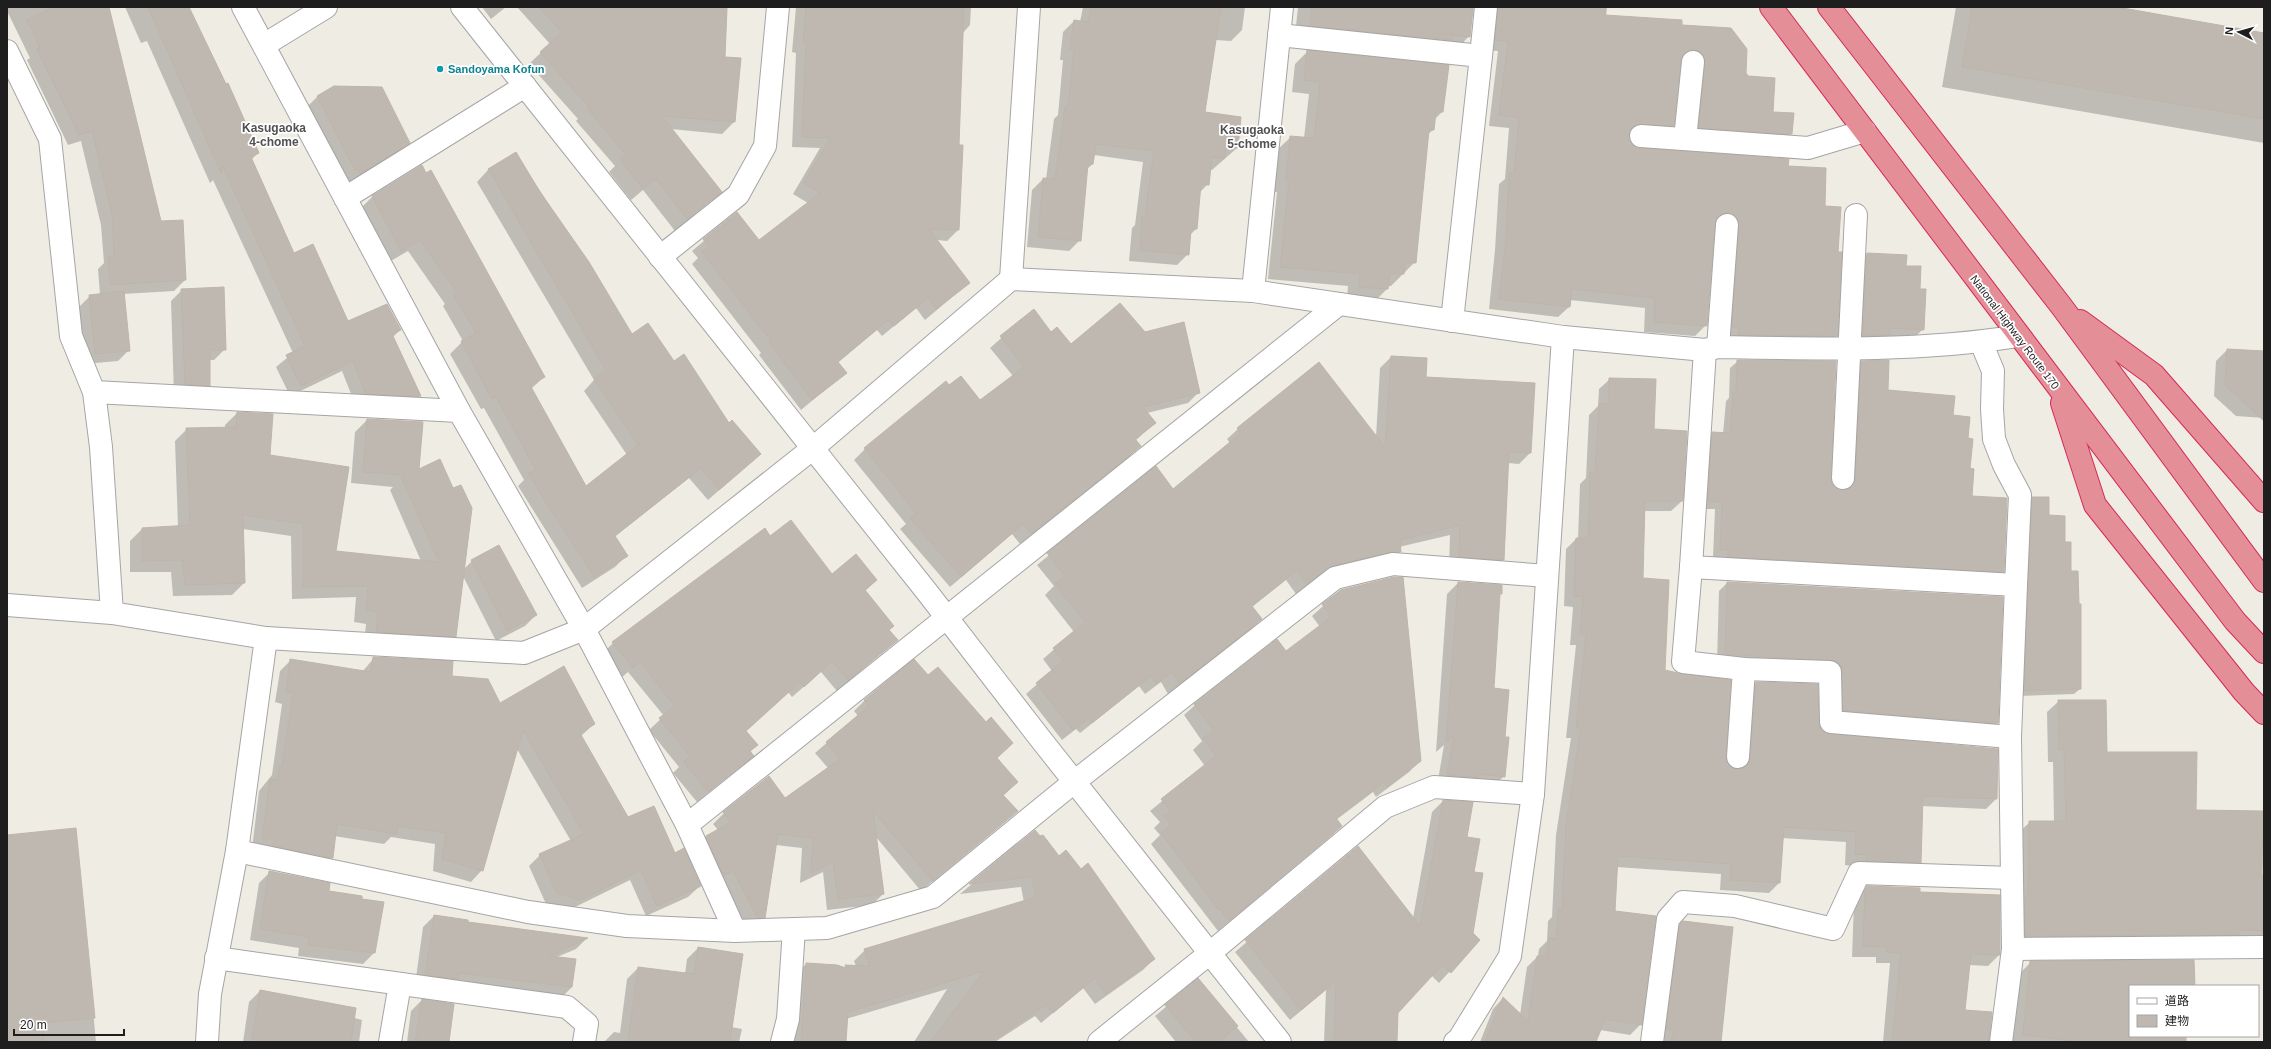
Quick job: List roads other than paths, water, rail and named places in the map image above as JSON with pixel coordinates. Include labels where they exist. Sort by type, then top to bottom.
[{"type":"highway","name":"National Highway Route 170","points":[[1771,7],[2057,388],[2235,621],[2264,652]]},
{"type":"highway","points":[[1829,7],[2062,307],[2264,581]]},
{"type":"highway","points":[[2062,307],[2154,375],[2264,501]]},
{"type":"highway","points":[[2057,388],[2095,504],[2244,692],[2264,713]]},
{"type":"street","points":[[243,7],[459,411],[584,629],[687,825],[735,931]]},
{"type":"street","points":[[264,45],[326,7]]},
{"type":"street","points":[[462,7],[946,617],[1074,782],[1280,1042]]},
{"type":"street","points":[[660,257],[738,195],[765,146],[778,7]]},
{"type":"street","points":[[1011,279],[1029,7]]},
{"type":"street","points":[[1252,291],[1282,7]]},
{"type":"street","points":[[1452,321],[1486,7]]},
{"type":"street","points":[[1279,35],[1481,56]]},
{"type":"street","points":[[7,51],[50,139],[71,336],[94,392],[101,447],[112,613]]},
{"type":"street","points":[[1685,139],[1693,62]]},
{"type":"street","points":[[345,198],[525,86]]},
{"type":"street","points":[[1641,136],[1808,148],[1864,132]]},
{"type":"street","points":[[1843,478],[1856,215]]},
{"type":"street","points":[[1727,225],[1711,348],[1683,662],[1744,669],[1830,672],[1831,722],[2010,737]]},
{"type":"street","points":[[7,606],[112,613],[266,638],[524,653],[584,629],[812,448],[1011,279],[1252,291],[1563,337],[1711,348],[1850,350],[1981,342],[2018,336]]},
{"type":"street","points":[[687,825],[1339,304]]},
{"type":"street","points":[[1455,1042],[1459,1039],[1510,956],[1533,794],[1563,337]]},
{"type":"street","points":[[1981,342],[1993,372],[1992,409],[1994,439],[2004,465],[2020,495],[2010,737],[2013,949],[2001,1042]]},
{"type":"street","points":[[94,392],[459,411]]},
{"type":"street","points":[[236,851],[528,912],[627,926],[735,931],[827,928],[933,897],[1074,782],[1335,578],[1393,564],[1547,576]]},
{"type":"street","points":[[1691,567],[2016,585]]},
{"type":"street","points":[[207,1042],[210,994],[236,851],[266,638]]},
{"type":"street","points":[[1738,757],[1744,669]]},
{"type":"street","points":[[1099,1042],[1210,954],[1385,807],[1434,788],[1533,794]]},
{"type":"street","points":[[1652,1042],[1668,919],[1683,902],[1736,906],[1833,928],[1859,872],[2012,878]]},
{"type":"street","points":[[782,1042],[788,1019],[794,929]]},
{"type":"street","points":[[2013,949],[2264,947]]},
{"type":"street","points":[[216,958],[567,1007],[587,1024],[584,1042]]},
{"type":"street","points":[[390,1042],[400,984]]},
{"type":"place","name":"Sandoyama Kofun","points":[[440,69]]},
{"type":"district","name":"Kasugaoka 4-chome","points":[[274,135]]},
{"type":"district","name":"Kasugaoka 5-chome","points":[[1252,137]]}]
